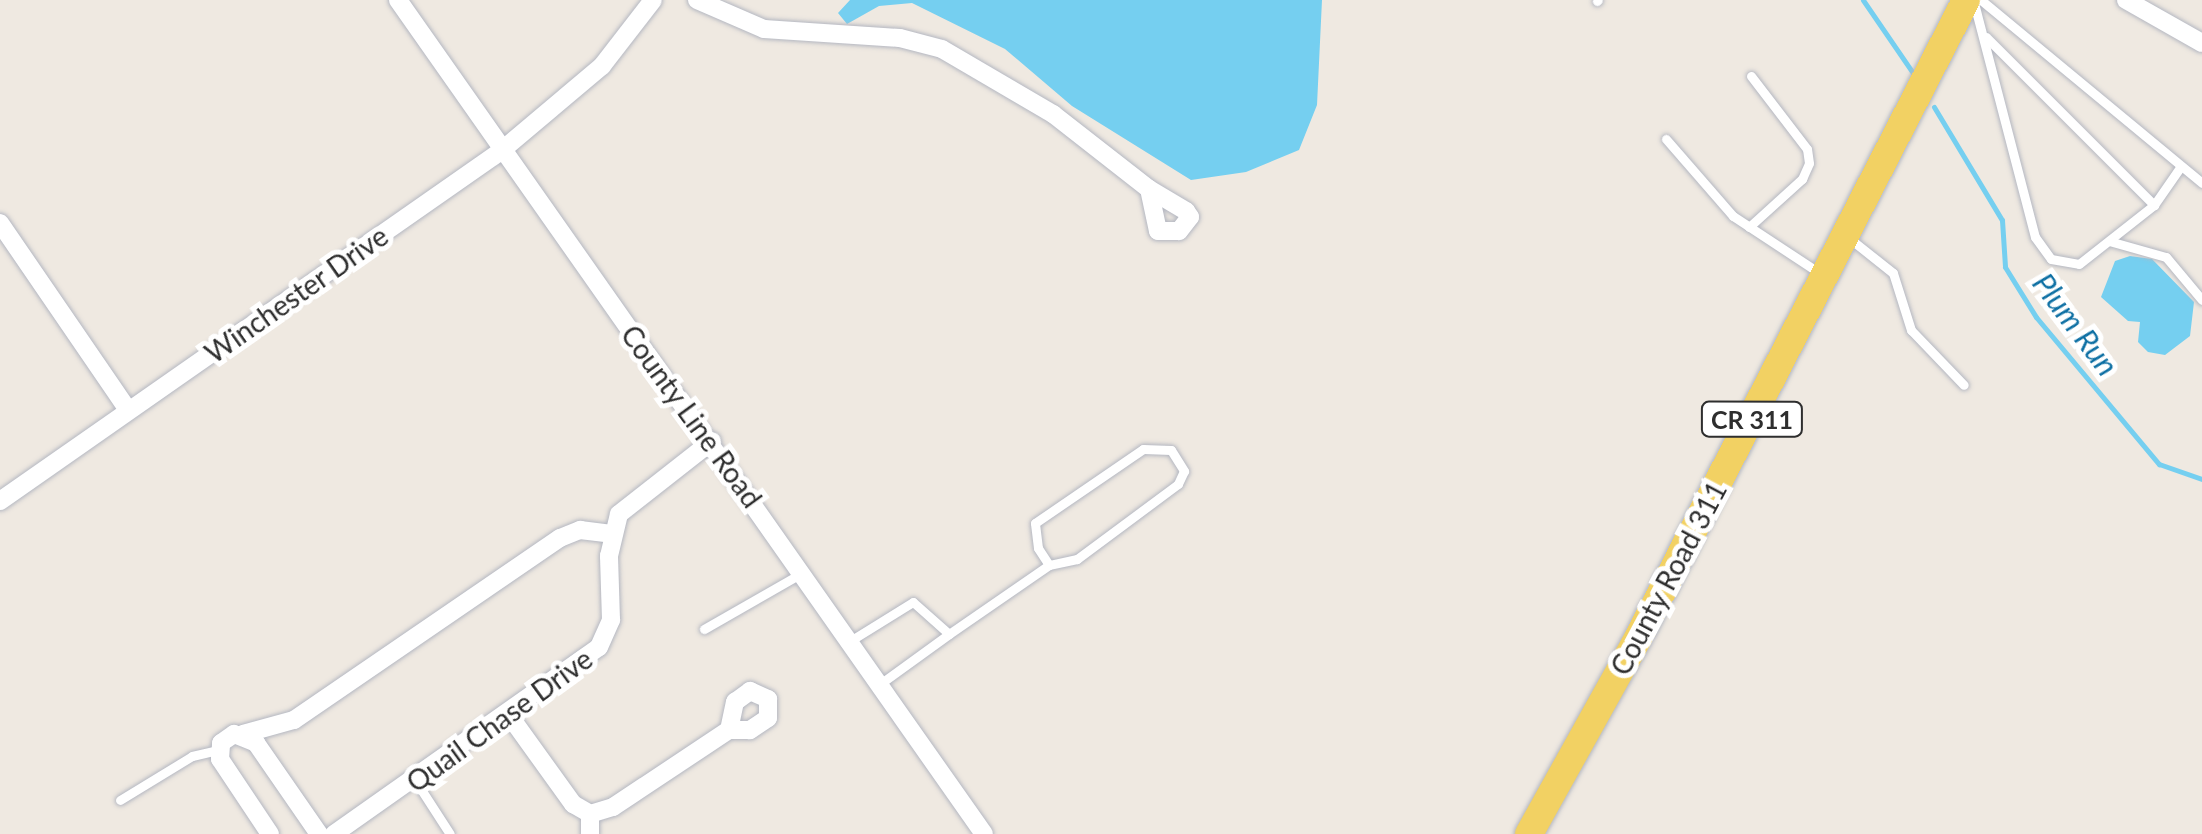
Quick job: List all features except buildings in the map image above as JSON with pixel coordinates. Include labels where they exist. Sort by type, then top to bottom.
[{"type":"main road","name":"County Road 311","points":[[1529,834],[1970,0]]},
{"type":"street","name":"County Line Road","points":[[398,0],[501,151],[712,441],[984,834]]},
{"type":"street","name":"Winchester Drive","points":[[0,500],[501,151],[586,81],[654,0]]},
{"type":"street","points":[[697,0],[764,29],[900,38],[942,49],[1053,114],[1149,190]]},
{"type":"street","points":[[2126,0],[2202,42]]},
{"type":"street","points":[[0,223],[128,410]]},
{"type":"street","points":[[270,834],[219,750],[227,737],[294,720],[560,538],[580,530],[612,534],[626,503],[712,441]]},
{"type":"street","name":"Quail Chase Drive","points":[[334,834],[599,648],[611,620],[612,534]]},
{"type":"street","points":[[509,714],[573,804],[590,814],[613,808],[729,730]]},
{"type":"street","points":[[242,734],[256,742],[319,834]]},
{"type":"street","points":[[590,814],[590,834]]},
{"type":"lane","points":[[1970,0],[1984,34],[1999,115],[2035,237],[2051,259],[2079,264],[2154,205],[2181,166]]},
{"type":"lane","points":[[1982,0],[2202,183]]},
{"type":"lane","points":[[1984,34],[2154,205]]},
{"type":"lane","points":[[1749,227],[1802,179],[1809,163],[1807,150],[1750,76]]},
{"type":"lane","points":[[1666,138],[1749,227],[1826,277]]},
{"type":"lane","points":[[1847,237],[1893,273],[1910,330],[1964,386]]},
{"type":"lane","points":[[2109,242],[2166,257],[2202,300]]},
{"type":"lane","points":[[880,684],[1049,565],[1078,558],[1178,484],[1184,471],[1171,450],[1143,449],[1035,522],[1038,548],[1049,565]]},
{"type":"lane","points":[[704,629],[803,573]]},
{"type":"lane","points":[[850,641],[913,602],[949,634]]},
{"type":"lane","points":[[120,800],[192,756],[219,750]]},
{"type":"lane","points":[[416,780],[450,834]]},
{"type":"water","points":[[850,0],[1322,0],[1317,105],[1299,150],[1246,172],[1191,180],[1072,106],[1005,49],[912,3],[879,6],[847,24],[838,13]]},
{"type":"water","points":[[2130,256],[2152,259],[2194,302],[2190,336],[2165,355],[2148,352],[2138,342],[2140,322],[2128,321],[2101,297],[2115,261]]},
{"type":"waterway","name":"Plum Run","points":[[1863,0],[1913,73]]},
{"type":"waterway","name":"Plum Run","points":[[1934,107],[2002,220],[2005,267],[2036,317],[2159,464],[2202,479]]}]
